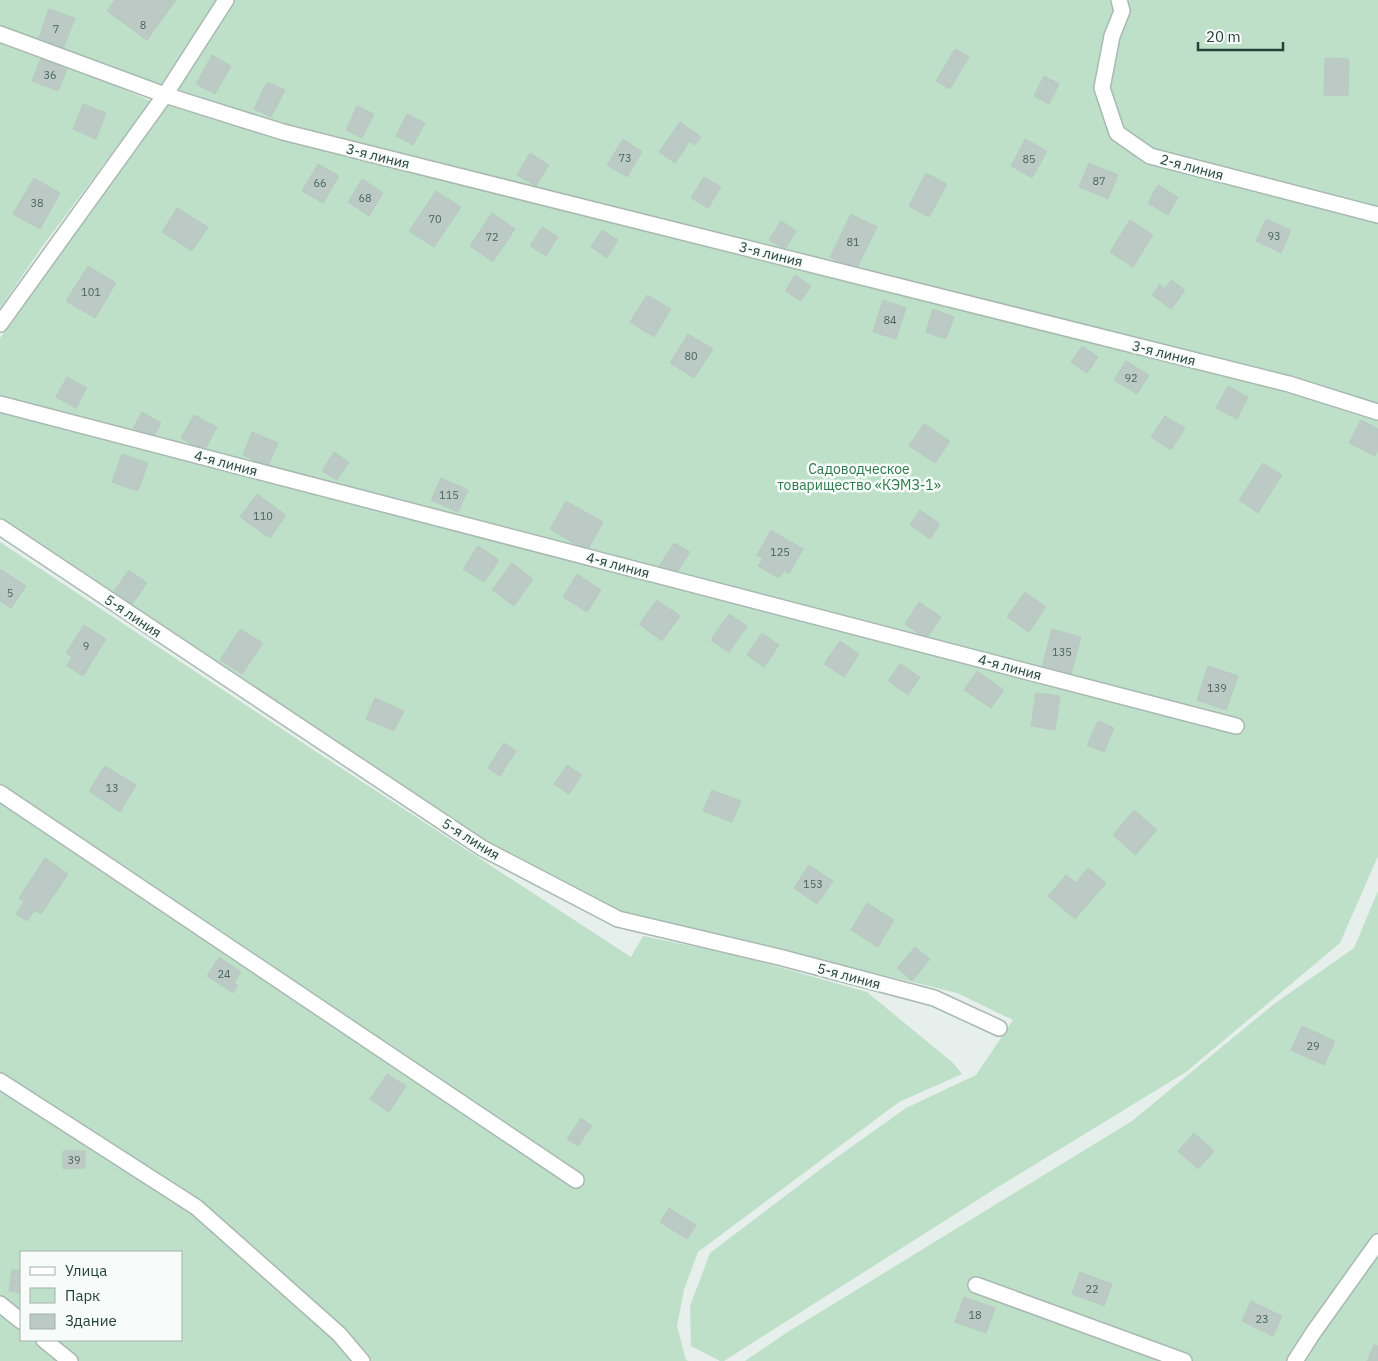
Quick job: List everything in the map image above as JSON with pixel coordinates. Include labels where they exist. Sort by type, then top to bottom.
[{"type":"street","points":[[0,324],[165,95],[226,0]]},
{"type":"street","name":"2-я линия","points":[[1119,0],[1122,11],[1112,36],[1102,88],[1117,133],[1150,156],[1378,215]]},
{"type":"street","name":"3-я линия","points":[[0,34],[165,95],[283,132],[1279,381],[1378,412]]},
{"type":"street","name":"4-я линия","points":[[0,404],[1236,726]]},
{"type":"street","name":"5-я линия","points":[[0,527],[482,848],[618,919],[779,957],[934,998],[999,1028]]},
{"type":"street","points":[[0,793],[576,1180]]},
{"type":"street","points":[[0,1081],[196,1206],[339,1334],[362,1361]]},
{"type":"street","points":[[1295,1361],[1378,1242]]},
{"type":"street","points":[[976,1285],[1184,1361]]},
{"type":"street","points":[[0,1304],[20,1320]]},
{"type":"street","points":[[45,1341],[70,1361]]},
{"type":"green space","points":[[0,0],[217,0],[160,86],[0,29]]},
{"type":"green space","name":"Садоводческое товарищество «КЭМЗ-1»","points":[[232,0],[1378,0],[1378,856],[1340,943],[1186,1072],[990,1192],[724,1361],[720,1361],[691,1346],[690,1306],[710,1253],[826,1165],[906,1108],[976,1075],[1013,1020],[957,993],[617,910],[499,851],[0,518],[0,338]]},
{"type":"green space","points":[[0,39],[24,47],[151,101],[42,247],[0,308]]},
{"type":"green space","points":[[0,542],[318,753],[631,957],[643,936],[736,955],[867,992],[953,1063],[962,1074],[899,1102],[698,1252],[684,1290],[677,1326],[686,1360],[689,1361],[0,1361]]},
{"type":"green space","points":[[1378,891],[1378,1361],[745,1361],[786,1333],[1132,1121],[1274,1004],[1354,948]]},
{"type":"building","points":[[115,0],[176,0],[147,40],[107,11]]},
{"type":"building","points":[[49,9],[75,18],[63,49],[38,40]]},
{"type":"building","points":[[955,49],[969,57],[950,89],[936,81]]},
{"type":"building","points":[[212,55],[231,66],[215,94],[196,84]]},
{"type":"building","points":[[41,58],[67,69],[58,91],[32,81]]},
{"type":"building","points":[[1325,58],[1349,59],[1348,96],[1324,95]]},
{"type":"building","points":[[1044,76],[1059,84],[1049,104],[1034,96]]},
{"type":"building","points":[[267,82],[285,90],[271,117],[254,109]]},
{"type":"building","points":[[83,104],[106,113],[96,139],[73,129]]},
{"type":"building","points":[[357,106],[374,114],[362,138],[346,130]]},
{"type":"building","points":[[407,114],[425,123],[413,145],[396,136]]},
{"type":"building","points":[[680,122],[701,137],[695,145],[690,141],[675,163],[659,152]]},
{"type":"building","points":[[623,139],[642,152],[627,177],[607,165]]},
{"type":"building","points":[[1025,139],[1047,151],[1032,178],[1011,166]]},
{"type":"building","points":[[530,153],[549,165],[536,186],[517,175]]},
{"type":"building","points":[[1089,163],[1118,175],[1108,199],[1079,187]]},
{"type":"building","points":[[318,164],[339,176],[323,203],[302,191]]},
{"type":"building","points":[[926,173],[947,184],[929,217],[909,206]]},
{"type":"building","points":[[704,177],[721,187],[708,208],[691,198]]},
{"type":"building","points":[[34,178],[60,193],[40,229],[13,214]]},
{"type":"building","points":[[362,179],[383,193],[369,216],[348,202]]},
{"type":"building","points":[[1158,185],[1178,197],[1168,215],[1148,203]]},
{"type":"building","points":[[436,191],[461,207],[434,247],[409,231]]},
{"type":"building","points":[[177,208],[208,227],[192,251],[162,232]]},
{"type":"building","points":[[492,213],[515,229],[493,262],[470,246]]},
{"type":"building","points":[[851,214],[877,227],[856,270],[830,257]]},
{"type":"building","points":[[1266,219],[1291,230],[1281,253],[1256,241]]},
{"type":"building","points":[[1130,220],[1153,235],[1133,267],[1110,252]]},
{"type":"building","points":[[781,221],[796,231],[785,249],[769,240]]},
{"type":"building","points":[[542,227],[558,237],[546,256],[530,246]]},
{"type":"building","points":[[602,230],[618,240],[607,258],[591,247]]},
{"type":"building","points":[[88,266],[116,283],[95,318],[66,301]]},
{"type":"building","points":[[795,275],[811,286],[801,301],[785,291]]},
{"type":"building","points":[[1171,280],[1185,290],[1171,309],[1152,295],[1160,284],[1165,289]]},
{"type":"building","points":[[647,295],[671,309],[654,337],[630,322]]},
{"type":"building","points":[[883,300],[906,308],[896,339],[873,332]]},
{"type":"building","points":[[933,309],[954,317],[946,339],[926,332]]},
{"type":"building","points":[[688,334],[713,349],[694,378],[670,363]]},
{"type":"building","points":[[1082,346],[1098,357],[1087,373],[1071,362]]},
{"type":"building","points":[[1126,361],[1149,375],[1137,394],[1114,380]]},
{"type":"building","points":[[67,377],[87,388],[76,408],[56,397]]},
{"type":"building","points":[[1228,386],[1248,397],[1237,419],[1216,408]]},
{"type":"building","points":[[142,412],[161,423],[152,439],[133,428]]},
{"type":"building","points":[[194,415],[217,427],[204,451],[181,438]]},
{"type":"building","points":[[1165,416],[1185,428],[1171,450],[1151,437]]},
{"type":"building","points":[[1361,420],[1378,429],[1378,450],[1375,456],[1349,443]]},
{"type":"building","points":[[924,424],[950,441],[935,463],[909,446]]},
{"type":"building","points":[[252,432],[278,443],[268,466],[243,455]]},
{"type":"building","points":[[334,452],[349,462],[337,480],[322,471]]},
{"type":"building","points":[[122,454],[148,463],[138,491],[112,482]]},
{"type":"building","points":[[1263,463],[1282,475],[1258,513],[1239,500]]},
{"type":"building","points":[[441,478],[468,490],[458,512],[431,500]]},
{"type":"building","points":[[257,494],[286,515],[270,538],[240,517]]},
{"type":"building","points":[[566,501],[603,522],[587,551],[550,529]]},
{"type":"building","points":[[920,510],[940,524],[930,539],[910,525]]},
{"type":"building","points":[[771,530],[803,549],[789,574],[784,571],[779,578],[758,566],[763,559],[757,555]]},
{"type":"building","points":[[674,543],[690,552],[675,576],[659,566]]},
{"type":"building","points":[[478,546],[499,560],[484,582],[463,569]]},
{"type":"building","points":[[512,563],[533,579],[514,606],[492,590]]},
{"type":"building","points":[[0,569],[26,586],[11,608],[0,601]]},
{"type":"building","points":[[129,570],[147,583],[132,604],[114,591]]},
{"type":"building","points":[[577,574],[601,590],[587,612],[563,597]]},
{"type":"building","points":[[1025,592],[1046,607],[1029,632],[1007,617]]},
{"type":"building","points":[[657,600],[680,616],[662,641],[639,624]]},
{"type":"building","points":[[919,602],[941,617],[926,639],[905,624]]},
{"type":"building","points":[[729,614],[747,626],[729,652],[711,640]]},
{"type":"building","points":[[84,625],[106,639],[83,676],[67,666],[72,657],[66,653]]},
{"type":"building","points":[[240,629],[263,643],[242,674],[220,660]]},
{"type":"building","points":[[1052,629],[1081,637],[1071,674],[1042,667]]},
{"type":"building","points":[[762,633],[779,645],[764,667],[747,655]]},
{"type":"building","points":[[840,641],[859,654],[844,677],[824,664]]},
{"type":"building","points":[[900,664],[920,677],[908,695],[888,681]]},
{"type":"building","points":[[1208,666],[1238,676],[1226,710],[1197,700]]},
{"type":"building","points":[[977,671],[1004,690],[991,708],[964,690]]},
{"type":"building","points":[[1036,693],[1060,696],[1055,730],[1031,726]]},
{"type":"building","points":[[375,698],[404,711],[394,731],[366,719]]},
{"type":"building","points":[[1098,721],[1114,728],[1104,752],[1087,745]]},
{"type":"building","points":[[504,743],[516,751],[500,776],[488,768]]},
{"type":"building","points":[[567,765],[582,775],[569,794],[554,784]]},
{"type":"building","points":[[105,766],[136,785],[120,812],[89,791]]},
{"type":"building","points":[[712,790],[741,801],[732,822],[703,811]]},
{"type":"building","points":[[1134,810],[1157,830],[1135,855],[1113,835]]},
{"type":"building","points":[[45,858],[68,874],[41,914],[35,910],[27,921],[16,914],[24,902],[19,898]]},
{"type":"building","points":[[809,865],[833,881],[817,904],[794,888]]},
{"type":"building","points":[[1088,868],[1106,883],[1075,919],[1048,896],[1066,875],[1076,883]]},
{"type":"building","points":[[867,903],[894,920],[878,947],[851,930]]},
{"type":"building","points":[[915,947],[930,959],[912,981],[897,968]]},
{"type":"building","points":[[219,957],[241,972],[234,983],[238,985],[233,993],[207,976]]},
{"type":"building","points":[[1302,1026],[1335,1041],[1324,1065],[1291,1050]]},
{"type":"building","points":[[387,1074],[406,1086],[389,1112],[370,1099]]},
{"type":"building","points":[[581,1118],[592,1126],[578,1146],[567,1139]]},
{"type":"building","points":[[1194,1133],[1214,1151],[1198,1169],[1178,1151]]},
{"type":"building","points":[[63,1151],[85,1151],[85,1168],[63,1169]]},
{"type":"building","points":[[669,1208],[696,1225],[687,1239],[660,1222]]},
{"type":"building","points":[[12,1270],[20,1271],[20,1293],[9,1291]]},
{"type":"building","points":[[1080,1272],[1112,1284],[1104,1306],[1072,1294]]},
{"type":"building","points":[[964,1297],[995,1308],[986,1333],[955,1322]]},
{"type":"building","points":[[1251,1301],[1282,1316],[1273,1336],[1242,1321]]},
{"type":"building","points":[[1374,1345],[1378,1346],[1378,1361],[1367,1361]]}]
